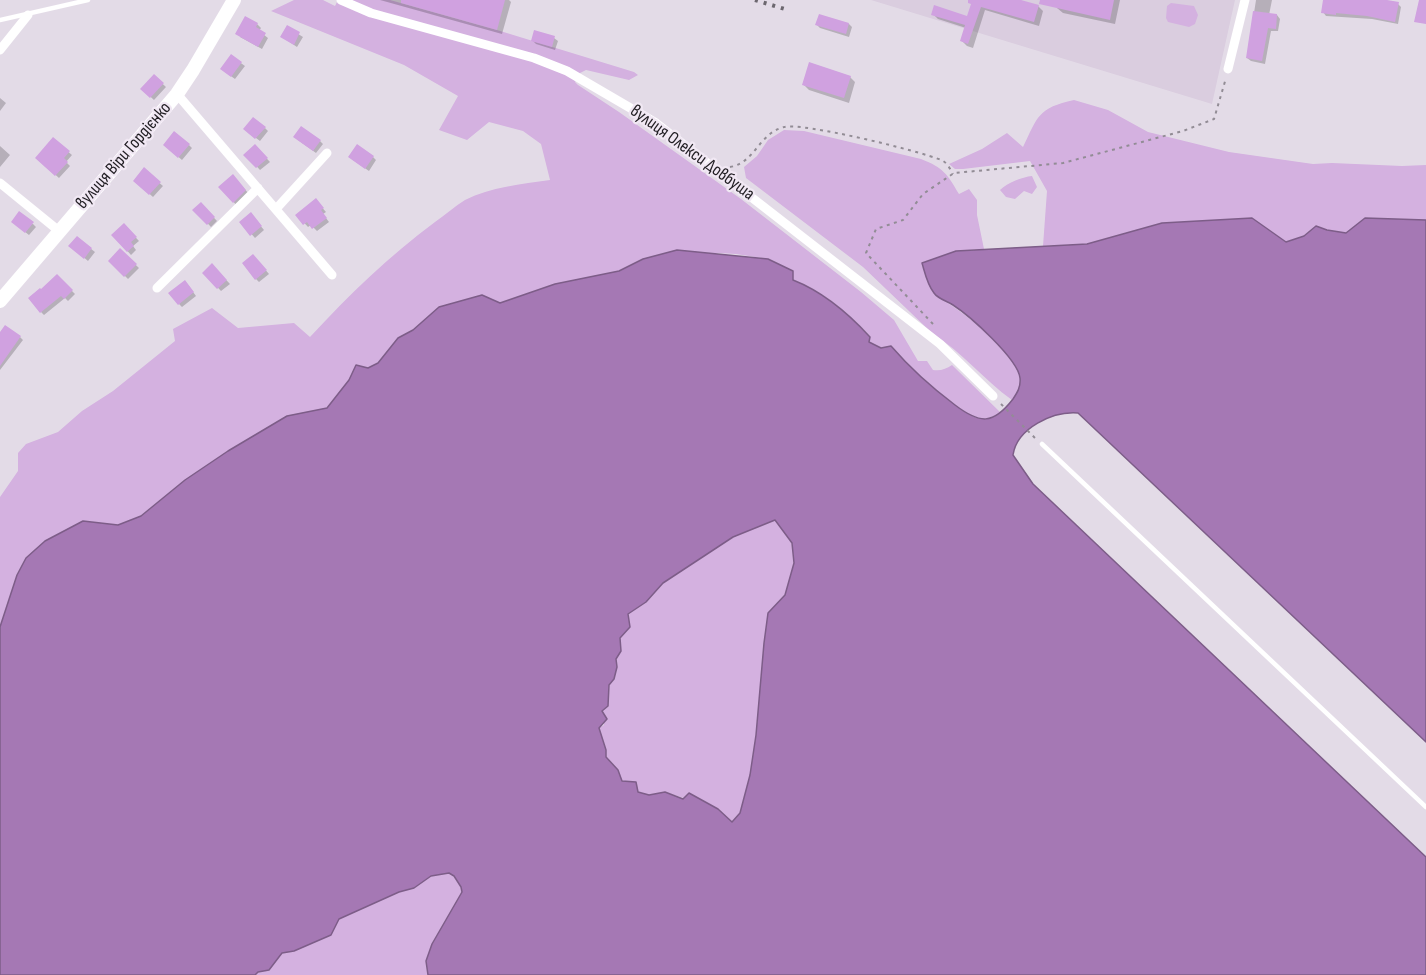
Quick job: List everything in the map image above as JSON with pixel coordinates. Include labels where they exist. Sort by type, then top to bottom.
[{"type":"street","name":"вулиця Віри Гордієнко","points":[[0,301],[177,94],[234,0]]},
{"type":"street","name":"вулиця Олекси Довбуша","points":[[340,0],[371,14],[534,58],[567,71],[656,123],[940,344],[993,396]]},
{"type":"street","points":[[1228,69],[1245,0]]},
{"type":"street","points":[[0,50],[28,15]]},
{"type":"street","points":[[177,94],[332,275]]},
{"type":"street","points":[[276,209],[327,153]]},
{"type":"street","points":[[0,183],[59,231]]},
{"type":"street","points":[[156,288],[258,188]]},
{"type":"lane","points":[[0,20],[88,0]]},
{"type":"lane","points":[[1042,444],[1426,807]]},
{"type":"path","points":[[940,344],[938,329],[866,253],[876,230],[903,220],[922,194],[953,174],[1063,163],[1183,131],[1214,119],[1228,69]]},
{"type":"path","points":[[715,168],[741,165],[748,160],[766,137],[786,126],[884,143],[942,160],[953,174]]},
{"type":"path","points":[[993,396],[1042,444]]},
{"type":"shaded area","points":[[294,0],[323,0],[335,6],[338,0],[390,0],[634,72],[638,75],[629,80],[586,70],[580,73],[575,82],[741,199],[861,292],[894,320],[918,361],[927,361],[933,370],[952,365],[1002,414],[988,419],[977,418],[965,412],[936,391],[891,346],[881,348],[869,342],[870,336],[844,311],[824,296],[793,280],[793,271],[768,259],[718,253],[643,259],[619,271],[555,284],[500,303],[439,307],[413,330],[398,338],[378,363],[368,368],[356,365],[349,380],[327,408],[287,417],[228,451],[185,480],[141,516],[118,525],[83,521],[26,558],[17,574],[0,627],[0,497],[18,471],[18,453],[26,444],[58,432],[82,411],[113,391],[175,341],[173,329],[212,308],[238,328],[294,323],[310,337],[386,262],[461,202],[496,189],[550,180],[541,144],[523,131],[489,122],[467,140],[439,130],[458,96],[404,65],[271,11]]},
{"type":"shaded area","points":[[871,0],[1235,0],[1212,104]]},
{"type":"shaded area","points":[[1171,3],[1194,6],[1198,15],[1195,24],[1189,27],[1168,22],[1167,6]]},
{"type":"shaded area","points":[[1074,100],[1108,110],[1148,132],[1229,152],[1313,164],[1426,165],[1426,220],[1365,218],[1346,233],[1316,226],[1304,236],[1286,242],[1252,218],[1162,223],[1087,244],[1043,246],[1047,191],[1030,161],[963,169],[955,169],[949,164],[982,149],[1007,133],[1023,147],[1036,121],[1046,110]]},
{"type":"shaded area","points":[[784,130],[804,131],[921,159],[944,172],[959,194],[969,189],[977,200],[977,215],[984,249],[956,251],[935,295],[971,320],[1009,357],[1017,368],[1020,379],[1018,391],[1012,400],[954,349],[933,334],[863,267],[746,178],[744,167],[757,156],[768,140]]},
{"type":"shaded area","points":[[1032,176],[1037,187],[1032,194],[1024,191],[1015,199],[1006,197],[1000,190],[1015,181]]},
{"type":"shaded area","points":[[1252,218],[1286,242],[1304,236],[1316,226],[1346,233],[1365,218],[1426,220],[1426,742],[1078,413],[1058,415],[1038,423],[1021,437],[1013,455],[1033,484],[1426,857],[1426,975],[428,975],[426,961],[432,944],[462,892],[454,876],[449,873],[431,876],[414,888],[399,892],[339,919],[331,935],[294,951],[282,953],[269,970],[258,972],[255,975],[0,975],[0,627],[17,575],[26,558],[45,541],[83,521],[118,525],[141,516],[185,480],[287,416],[327,408],[349,380],[356,365],[368,368],[378,363],[398,338],[413,330],[439,307],[482,295],[500,303],[555,284],[619,271],[643,259],[677,250],[768,259],[793,271],[793,280],[814,290],[844,312],[870,337],[869,342],[881,348],[891,346],[921,377],[946,398],[972,416],[986,419],[999,414],[1013,399],[1020,381],[1017,370],[1002,349],[981,328],[953,305],[936,295],[928,282],[922,263],[956,251],[1087,244],[1162,223]],"holes":[[[775,520],[792,543],[794,563],[785,595],[768,613],[756,735],[750,775],[740,813],[732,822],[718,809],[689,793],[683,799],[665,792],[649,795],[638,792],[636,782],[622,781],[618,770],[606,757],[599,728],[607,719],[602,711],[608,706],[609,685],[614,679],[616,659],[621,651],[620,638],[630,627],[628,614],[646,602],[663,583],[733,537]]]},
{"type":"shaded area","points":[[775,520],[792,543],[794,563],[785,595],[768,613],[750,775],[740,813],[732,823],[718,809],[665,792],[649,795],[638,792],[622,781],[618,770],[606,757],[599,728],[604,725],[602,711],[608,706],[609,685],[614,679],[616,659],[621,651],[620,638],[628,614],[646,602],[663,583],[733,537]]},
{"type":"shaded area","points":[[449,873],[458,881],[462,892],[432,944],[426,961],[428,975],[255,975],[258,972],[269,970],[282,953],[294,951],[331,935],[339,919],[399,892],[414,888],[431,876]]},
{"type":"building","points":[[401,0],[505,0],[497,30],[401,3]]},
{"type":"building","points":[[968,0],[1021,0],[1039,5],[1034,22],[981,7],[968,44],[960,41],[965,25],[931,15],[934,5],[967,16],[971,4]]},
{"type":"building","points":[[1040,0],[1114,0],[1110,20],[1039,4]]},
{"type":"building","points":[[1323,0],[1399,2],[1395,22],[1367,16],[1321,13]]},
{"type":"building","points":[[1419,0],[1426,0],[1426,24],[1414,22]]},
{"type":"building","points":[[1253,11],[1277,14],[1276,29],[1268,28],[1262,61],[1246,58]]},
{"type":"building","points":[[819,14],[849,23],[846,34],[815,25]]},
{"type":"building","points":[[245,16],[258,23],[256,27],[266,33],[258,47],[235,34]]},
{"type":"building","points":[[287,25],[300,32],[294,45],[280,37]]},
{"type":"building","points":[[534,30],[555,36],[552,47],[531,41]]},
{"type":"building","points":[[231,54],[242,62],[231,77],[220,69]]},
{"type":"building","points":[[809,62],[851,76],[844,98],[802,85]]},
{"type":"building","points":[[154,74],[164,83],[150,98],[140,89]]},
{"type":"building","points":[[253,117],[266,127],[255,139],[243,129]]},
{"type":"building","points":[[301,126],[321,140],[313,151],[293,137]]},
{"type":"building","points":[[174,131],[190,144],[178,158],[163,145]]},
{"type":"building","points":[[53,137],[70,151],[64,158],[68,162],[55,176],[35,158]]},
{"type":"building","points":[[255,144],[268,158],[256,168],[243,155]]},
{"type":"building","points":[[357,144],[374,156],[365,169],[348,157]]},
{"type":"building","points":[[144,167],[161,182],[149,195],[133,181]]},
{"type":"building","points":[[233,174],[246,190],[233,203],[218,187]]},
{"type":"building","points":[[316,198],[324,208],[321,210],[327,218],[312,229],[307,222],[303,225],[295,215]]},
{"type":"building","points":[[201,202],[215,217],[207,225],[192,210]]},
{"type":"building","points":[[19,211],[34,222],[25,233],[11,222]]},
{"type":"building","points":[[251,212],[262,226],[250,236],[239,222]]},
{"type":"building","points":[[124,223],[137,237],[131,242],[134,246],[127,252],[111,235]]},
{"type":"building","points":[[77,236],[92,248],[84,259],[68,246]]},
{"type":"building","points":[[120,248],[137,264],[124,277],[108,261]]},
{"type":"building","points":[[253,254],[267,270],[255,280],[242,263]]},
{"type":"building","points":[[212,263],[227,280],[217,289],[202,273]]},
{"type":"building","points":[[57,274],[73,290],[64,299],[61,296],[40,313],[28,298]]},
{"type":"building","points":[[185,280],[194,292],[178,305],[168,293]]},
{"type":"building","points":[[5,325],[21,336],[0,366],[0,332]]},
{"type":"railway","points":[[755,0],[788,10]]}]
